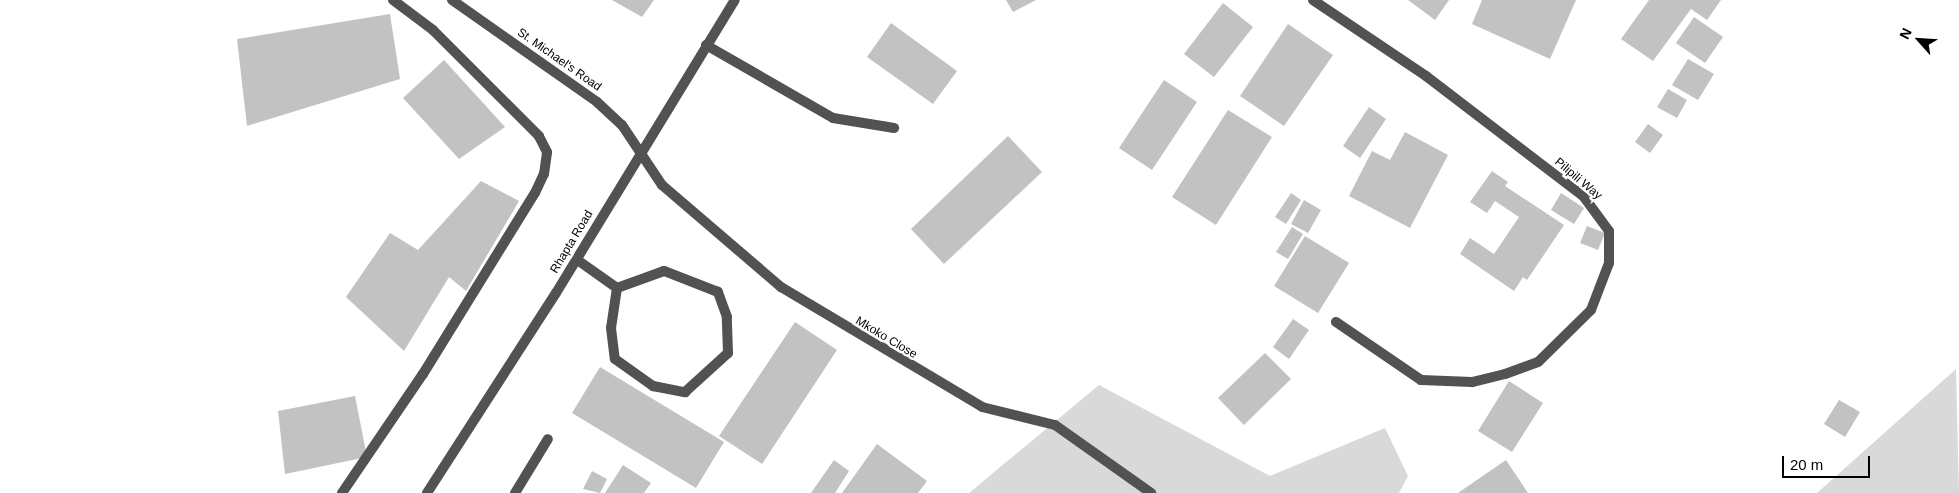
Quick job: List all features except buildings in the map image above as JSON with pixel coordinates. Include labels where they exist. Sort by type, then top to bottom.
[{"type":"street","points":[[342,493],[423,374],[535,193],[544,174],[547,152],[539,136],[433,30],[393,0]]},
{"type":"street","name":"St. Michael's Road","points":[[452,0],[597,102],[622,125],[639,154]]},
{"type":"street","name":"Rhapta Road","points":[[427,493],[576,259],[735,0]]},
{"type":"street","name":"Pilipili Way","points":[[1313,0],[1326,4],[1426,76],[1584,197],[1609,231],[1609,263],[1591,310],[1538,362],[1505,374],[1472,382],[1421,380],[1336,322]]},
{"type":"street","points":[[706,46],[833,118],[894,128]]},
{"type":"street","name":"Mkoko Close","points":[[639,154],[686,208],[781,287],[982,407],[1031,416],[1055,425],[1151,493]]},
{"type":"street","points":[[576,259],[617,288]]},
{"type":"street","points":[[664,271],[718,292],[727,317],[728,354],[685,392],[653,386],[615,358],[611,328],[617,288],[664,271]]},
{"type":"street","points":[[515,493],[548,439]]},
{"type":"shaded area","points":[[1956,369],[1959,493],[1817,493]]},
{"type":"shaded area","points":[[1099,385],[1270,476],[1385,428],[1408,476],[1399,493],[969,493]]}]
